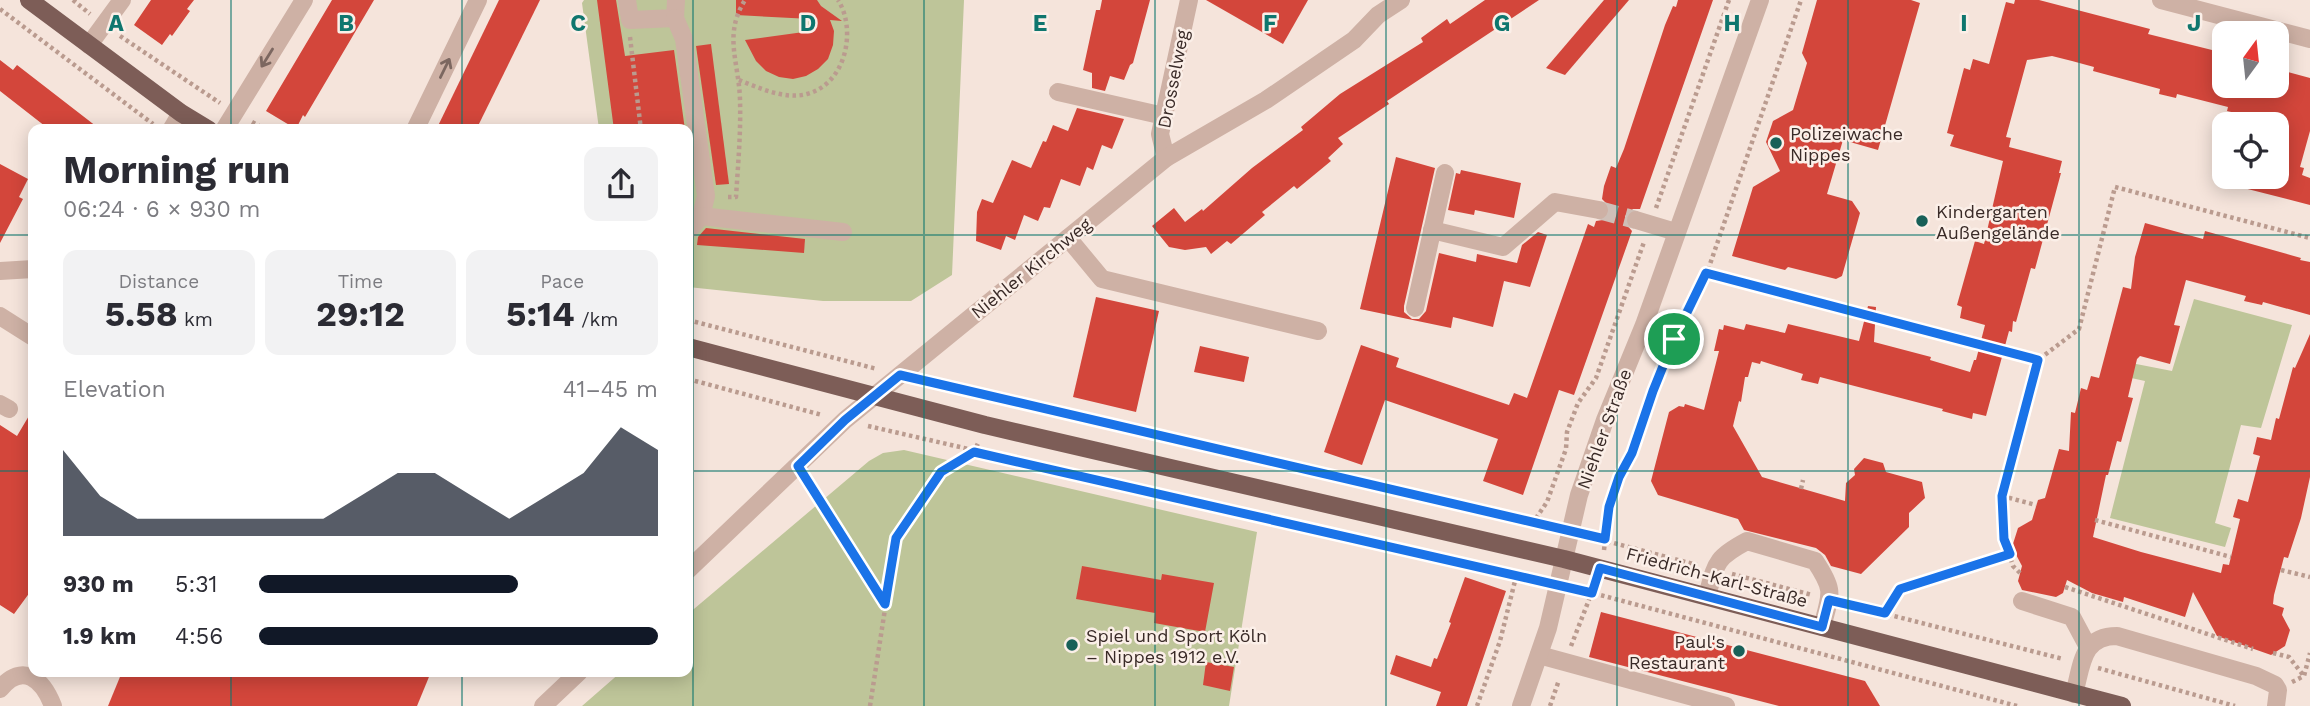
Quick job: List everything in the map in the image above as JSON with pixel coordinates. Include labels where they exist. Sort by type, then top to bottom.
[{"type":"main road","points":[[29,0],[199,124]]},
{"type":"main road","name":"Friedrich-Karl-Straße","points":[[693,348],[985,425],[1600,568],[2122,706]]},
{"type":"street","points":[[89,45],[121,0]]},
{"type":"street","points":[[226,124],[304,0]]},
{"type":"street","points":[[418,124],[478,0]]},
{"type":"street","points":[[627,0],[630,20],[676,9],[684,39],[706,196],[701,216],[693,225]]},
{"type":"street","name":"Drosselweg","points":[[1166,158],[1160,134],[1189,0]]},
{"type":"street","name":"Niehler Kirchweg","points":[[693,564],[845,420],[1166,158],[1266,100],[1354,40],[1378,15],[1401,0]]},
{"type":"street","name":"Niehler Straße","points":[[1521,706],[1539,656],[1579,495],[1644,325],[1760,0]]},
{"type":"street","points":[[2161,0],[2310,39]]},
{"type":"street","points":[[1058,92],[1164,116]]},
{"type":"street","points":[[175,124],[181,113]]},
{"type":"street","points":[[1415,308],[1445,173]]},
{"type":"street","points":[[1432,230],[1503,247],[1555,202],[1599,210]]},
{"type":"street","points":[[701,216],[843,232]]},
{"type":"street","points":[[1643,221],[1676,232]]},
{"type":"street","points":[[1068,238],[1101,279],[1318,331]]},
{"type":"street","points":[[0,271],[28,269]]},
{"type":"street","points":[[0,316],[28,334]]},
{"type":"street","points":[[1707,596],[1718,560],[1747,541],[1815,561],[1830,584],[1822,627]]},
{"type":"street","points":[[2022,601],[2071,617],[2085,655]]},
{"type":"street","points":[[2074,694],[2085,655],[2098,638],[2117,636],[2256,676],[2275,685],[2277,698]]},
{"type":"street","points":[[1539,656],[1726,706]]},
{"type":"street","points":[[0,689],[11,678],[28,675]]},
{"type":"street","points":[[32,677],[47,691],[52,706]]},
{"type":"street","points":[[543,706],[574,677]]},
{"type":"path","points":[[73,0],[104,25],[256,124]]},
{"type":"path","points":[[706,196],[736,197],[740,103],[739,80],[732,49],[734,24],[745,0]]},
{"type":"path","points":[[739,80],[783,94],[806,94],[824,86],[841,64],[849,36],[845,10],[838,0]]},
{"type":"path","points":[[1477,706],[1500,641],[1522,549],[1532,523],[1547,502],[1566,449],[1567,432],[1578,403],[1596,378],[1643,221],[1729,0]]},
{"type":"path","points":[[1550,706],[1600,568],[1609,507],[1619,477],[1632,453],[1674,339],[1706,273],[1801,0]]},
{"type":"path","points":[[0,9],[152,124]]},
{"type":"path","points":[[631,47],[641,124]]},
{"type":"path","points":[[2020,573],[2013,566],[2004,539],[2002,496],[2038,360],[2079,329],[2115,187],[2310,238]]},
{"type":"path","points":[[1706,273],[2038,360]]},
{"type":"path","points":[[693,321],[900,375],[1605,539],[1829,600],[2085,655],[2235,706]]},
{"type":"path","points":[[693,380],[974,452],[1558,584],[2017,706]]},
{"type":"path","points":[[870,706],[896,538],[941,472],[974,452]]},
{"type":"path","points":[[798,466],[885,604]]},
{"type":"path","points":[[1801,489],[1803,480]]},
{"type":"path","points":[[2002,496],[2036,505]]},
{"type":"path","points":[[2095,520],[2231,557]]},
{"type":"path","points":[[1885,613],[1900,589],[2010,554]]},
{"type":"path","points":[[2281,570],[2310,577]]},
{"type":"path","points":[[2065,587],[2253,649]]},
{"type":"path","points":[[2273,653],[2289,657],[2304,677]]},
{"type":"path","points":[[2277,698],[2304,677],[2310,653]]},
{"type":"green space","points":[[584,0],[964,0],[952,275],[911,301],[823,301],[693,288],[693,124],[598,124],[582,3]]},
{"type":"green space","points":[[2194,299],[2292,325],[2261,428],[2241,425],[2215,523],[2231,528],[2225,547],[2110,518],[2145,381],[2122,376],[2126,362],[2172,371]]},
{"type":"green space","points":[[904,450],[1257,532],[1229,706],[582,706],[615,677],[693,677],[693,610],[869,461],[883,453]]},
{"type":"building","points":[[151,0],[194,0],[187,9],[190,11],[162,45],[134,25]]},
{"type":"building","points":[[332,0],[374,0],[298,124],[288,124],[266,111]]},
{"type":"building","points":[[499,0],[540,0],[479,124],[439,124]]},
{"type":"building","points":[[597,0],[616,0],[625,56],[674,50],[684,124],[613,124]]},
{"type":"building","points":[[736,0],[817,0],[842,21],[830,20],[834,31],[828,59],[806,76],[793,79],[766,71],[756,61],[745,40],[811,31],[811,19],[736,15]]},
{"type":"building","points":[[1102,0],[1150,0],[1133,63],[1124,80],[1110,76],[1105,91],[1092,88],[1092,73],[1083,70],[1096,10],[1100,10]]},
{"type":"building","points":[[1206,0],[1308,0],[1283,44]]},
{"type":"building","points":[[1485,0],[1539,0],[1387,101],[1389,104],[1338,138],[1343,144],[1328,158],[1331,161],[1297,189],[1294,186],[1262,212],[1265,215],[1231,244],[1227,241],[1211,254],[1206,247],[1185,250],[1169,247],[1152,226],[1174,208],[1185,222],[1202,209],[1203,211],[1252,168],[1303,130],[1301,127],[1340,94],[1423,42],[1421,38],[1447,19],[1450,24]]},
{"type":"building","points":[[1604,0],[1629,0],[1565,75],[1546,68]]},
{"type":"building","points":[[1678,0],[1713,0],[1640,209],[1633,209],[1625,216],[1625,223],[1632,231],[1574,395],[1559,390],[1523,495],[1483,481],[1498,439],[1385,400],[1362,465],[1324,452],[1361,345],[1399,358],[1396,367],[1509,405],[1514,393],[1527,398],[1588,224],[1594,227],[1596,221],[1603,220],[1610,213],[1609,206],[1602,199],[1604,186],[1611,166],[1616,168],[1624,149],[1665,25]]},
{"type":"building","points":[[1817,0],[1911,0],[1920,3],[1878,150],[1843,140],[1827,194],[1852,201],[1860,213],[1842,276],[1836,279],[1788,267],[1785,270],[1732,256],[1753,187],[1780,171],[1766,142],[1773,121],[1793,110],[1807,63],[1802,53]]},
{"type":"building","points":[[2015,0],[2039,0],[2150,29],[2148,34],[2212,50],[2212,98],[2289,98],[2289,72],[2310,78],[2310,131],[2300,167],[2304,168],[2302,175],[2310,178],[2310,205],[2247,189],[2289,189],[2289,112],[2231,112],[2227,111],[2228,107],[2177,94],[2176,98],[2159,94],[2160,89],[2093,71],[2094,67],[2072,61],[2052,56],[2027,60],[2006,137],[2011,138],[2009,147],[2062,161],[2061,173],[2035,269],[2031,268],[2016,322],[2013,321],[2012,332],[2009,331],[1986,416],[1973,413],[1972,419],[1820,377],[1818,384],[1801,380],[1803,374],[1761,361],[1760,364],[1752,362],[1748,377],[1745,377],[1733,426],[1762,477],[1845,501],[1846,483],[1855,475],[1854,469],[1864,458],[1883,463],[1886,472],[1922,482],[1925,498],[1909,513],[1909,527],[1861,574],[1831,566],[1825,555],[1816,548],[1744,530],[1738,519],[1658,495],[1651,481],[1669,412],[1679,406],[1684,407],[1685,404],[1704,410],[1719,351],[1714,351],[1719,329],[1723,330],[1724,325],[1744,330],[1746,324],[1785,333],[1788,324],[1859,341],[1868,306],[1876,307],[1874,342],[1931,357],[1930,360],[1970,372],[1985,325],[1960,318],[1962,307],[1957,305],[1975,241],[1984,244],[2003,161],[1950,146],[1954,135],[1947,133],[1964,68],[1970,70],[1973,59],[1989,64],[2006,2],[2014,4]]},
{"type":"building","points":[[711,44],[729,184],[716,185],[696,46]]},
{"type":"building","points":[[0,60],[13,70],[17,65],[93,124],[42,124],[0,91]]},
{"type":"building","points":[[1077,108],[1124,119],[1112,149],[1102,145],[1093,170],[1087,167],[1080,186],[1061,179],[1050,208],[1044,207],[1038,221],[1024,215],[1015,240],[1006,236],[1001,250],[976,241],[977,212],[982,199],[993,203],[1012,160],[1031,168],[1053,125],[1068,131]]},
{"type":"building","points":[[1396,157],[1435,168],[1404,306],[1404,312],[1412,319],[1419,319],[1426,311],[1439,253],[1476,262],[1477,254],[1517,263],[1522,245],[1538,232],[1547,235],[1530,287],[1504,281],[1493,327],[1453,317],[1451,328],[1360,309]]},
{"type":"building","points":[[0,164],[28,179],[19,197],[23,199],[0,243]]},
{"type":"building","points":[[1461,170],[1521,183],[1514,218],[1475,210],[1474,215],[1448,210],[1456,173],[1460,174]]},
{"type":"building","points":[[2145,223],[2203,239],[2205,231],[2310,262],[2310,315],[2263,302],[2262,305],[2244,301],[2246,296],[2186,280],[2174,325],[2180,326],[2170,364],[2140,356],[2137,359],[2128,397],[2133,398],[2121,442],[2117,441],[2106,475],[2093,537],[2221,573],[2223,564],[2229,565],[2240,519],[2233,517],[2238,499],[2248,502],[2260,456],[2253,454],[2257,437],[2271,440],[2293,367],[2295,368],[2310,334],[2310,477],[2301,518],[2288,558],[2284,557],[2274,595],[2273,604],[2284,608],[2282,615],[2290,630],[2285,646],[2271,655],[2217,636],[2193,592],[2185,617],[2124,597],[2123,602],[2092,593],[2067,580],[2063,593],[2056,597],[2022,590],[2018,581],[2022,566],[2012,547],[2018,528],[2032,520],[2038,500],[2045,498],[2059,449],[2069,451],[2071,412],[2075,413],[2081,388],[2087,390],[2091,376],[2099,378],[2123,287],[2131,289],[2135,257]]},
{"type":"building","points":[[706,228],[805,239],[804,253],[697,245],[698,237]]},
{"type":"building","points":[[1096,297],[1159,311],[1136,412],[1073,397]]},
{"type":"building","points":[[1200,346],[1249,357],[1244,382],[1194,372]]},
{"type":"building","points":[[28,417],[28,595],[14,614],[0,605],[0,425],[17,436]]},
{"type":"building","points":[[1082,566],[1161,580],[1162,574],[1214,583],[1205,632],[1154,623],[1155,613],[1076,599]]},
{"type":"building","points":[[1465,577],[1506,591],[1467,706],[1436,706],[1441,692],[1390,674],[1396,655],[1431,667],[1434,658],[1437,659],[1451,623],[1449,622]]},
{"type":"building","points":[[1601,612],[1865,681],[1880,706],[1779,706],[1589,657]]},
{"type":"building","points":[[1206,662],[1234,667],[1230,691],[1203,685]]},
{"type":"building","points":[[120,677],[429,677],[417,706],[108,706]]},
{"type":"tunnel","points":[[1599,210],[1636,220]]},
{"type":"place","name":"Polizeiwache Nippes","points":[[1776,143]]},
{"type":"place","name":"Kindergarten Außengelände","points":[[1922,221]]},
{"type":"place","name":"Spiel und Sport Köln – Nippes 1912 e.V.","points":[[1072,645]]},
{"type":"place","name":"Paul's Restaurant","points":[[1739,651]]},
{"type":"route","points":[[1706,273],[2038,360],[2002,496],[2004,539],[2010,554],[1900,589],[1885,613],[1829,600],[1822,627],[1600,568],[1592,593],[974,452],[941,472],[896,538],[885,604],[798,466],[845,420],[900,375],[1605,539],[1609,507],[1619,477],[1632,453],[1674,339],[1706,273]]}]
